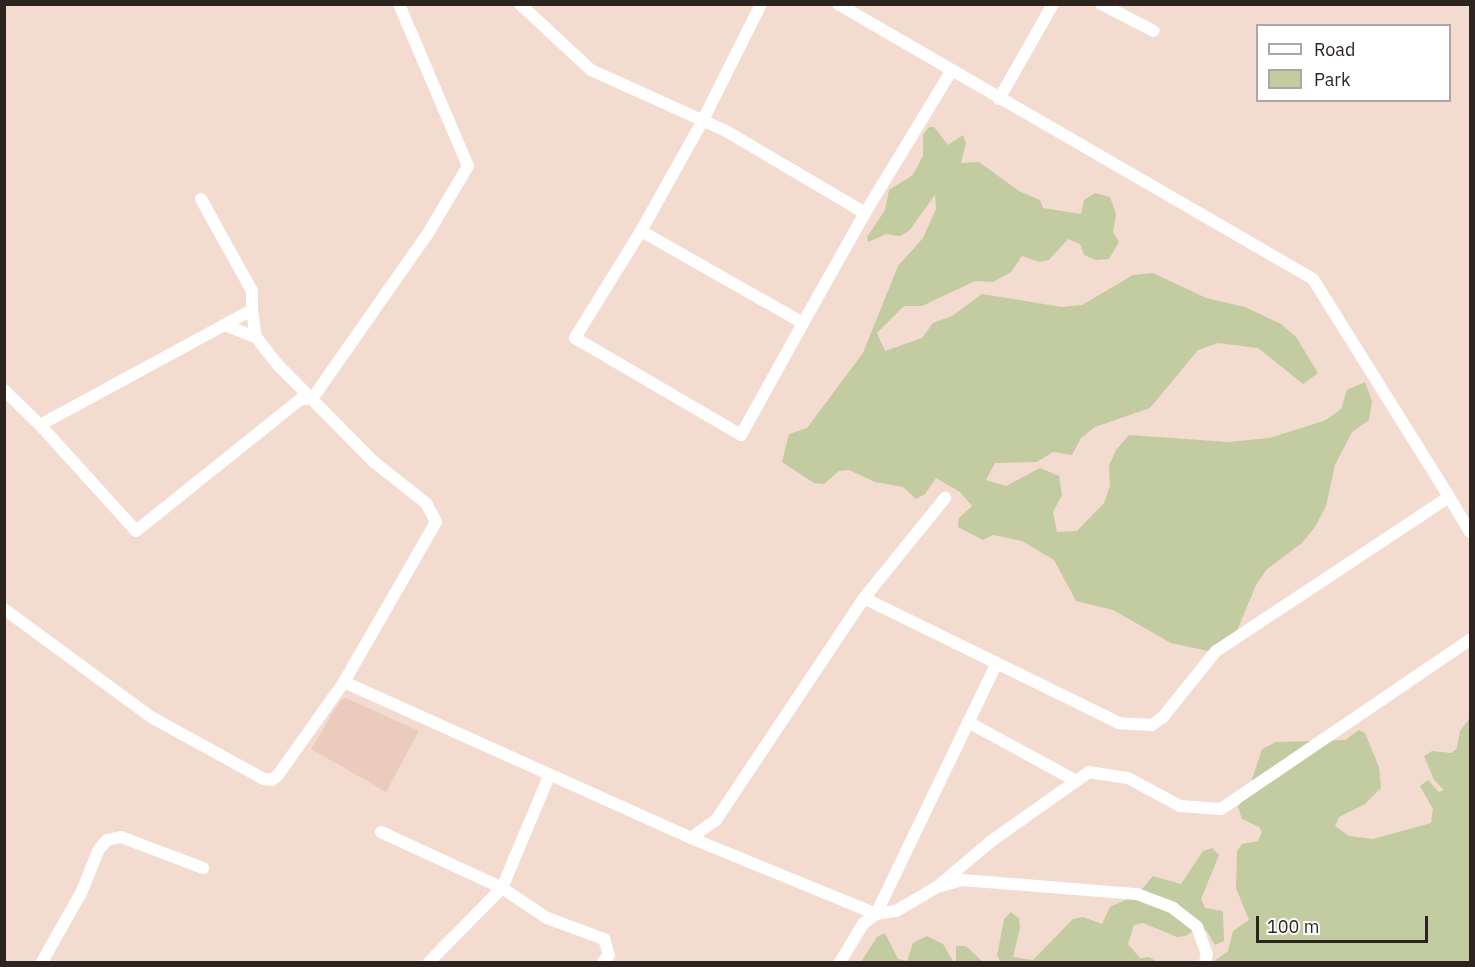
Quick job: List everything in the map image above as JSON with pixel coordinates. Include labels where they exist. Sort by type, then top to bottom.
[{"type":"street","points":[[312,399],[427,235],[468,166],[399,4]]},
{"type":"street","points":[[520,4],[591,70],[703,120],[865,213]]},
{"type":"street","points":[[761,4],[703,120],[641,231],[575,338],[741,435],[865,213],[952,70]]},
{"type":"street","points":[[838,4],[1313,279],[1470,532]]},
{"type":"street","points":[[999,99],[1053,4]]},
{"type":"street","points":[[1101,4],[1154,32]]},
{"type":"street","points":[[201,199],[252,291],[256,337]]},
{"type":"street","points":[[641,231],[804,323]]},
{"type":"street","points":[[40,425],[252,310]]},
{"type":"street","points":[[4,609],[151,717],[264,779],[272,780],[278,775],[344,682],[436,522],[426,503],[374,462],[312,399],[256,337],[224,325]]},
{"type":"street","points":[[4,390],[40,425],[136,531],[301,399],[312,399]]},
{"type":"street","points":[[864,598],[1119,723],[1152,725],[1163,717],[1216,651],[1449,497]]},
{"type":"street","points":[[691,838],[716,820],[864,598],[945,498]]},
{"type":"street","points":[[344,682],[691,838],[876,914],[896,911],[937,887],[990,842],[1089,772],[1115,774],[1143,784],[1180,806],[1221,809],[1470,640]]},
{"type":"street","points":[[840,963],[863,924],[876,914],[997,663]]},
{"type":"street","points":[[969,722],[1076,781]]},
{"type":"street","points":[[429,963],[502,888],[549,776]]},
{"type":"street","points":[[381,832],[502,888],[547,918],[604,939],[609,955],[603,963]]},
{"type":"street","points":[[42,963],[82,891],[99,849],[107,840],[122,837],[203,868]]},
{"type":"street","points":[[937,887],[962,880],[1137,894],[1173,908],[1197,927],[1208,954],[1205,963]]},
{"type":"shaded area","points":[[346,698],[419,731],[386,792],[311,749],[340,701]]},
{"type":"green space","points":[[929,127],[934,127],[948,145],[963,135],[966,143],[961,163],[979,162],[1019,191],[1040,200],[1043,208],[1081,214],[1084,200],[1095,193],[1110,197],[1116,214],[1113,232],[1119,242],[1109,259],[1096,260],[1084,255],[1080,244],[1068,239],[1049,260],[1039,262],[1022,256],[1011,272],[993,282],[975,281],[922,306],[904,306],[877,333],[885,351],[922,338],[933,323],[952,316],[982,294],[1062,307],[1082,305],[1133,275],[1153,273],[1206,298],[1245,307],[1281,324],[1296,337],[1318,373],[1303,384],[1258,348],[1218,343],[1198,350],[1150,408],[1095,427],[1081,438],[1072,455],[1053,452],[1037,462],[995,463],[986,480],[1006,486],[1040,468],[1059,476],[1062,495],[1053,512],[1057,532],[1077,531],[1104,503],[1110,486],[1109,466],[1116,450],[1129,435],[1228,442],[1270,438],[1326,420],[1341,409],[1347,390],[1365,382],[1372,401],[1369,420],[1352,432],[1335,465],[1326,506],[1315,527],[1302,543],[1267,569],[1256,585],[1231,645],[1213,652],[1171,643],[1113,610],[1076,601],[1054,560],[1022,541],[993,535],[983,540],[958,527],[959,518],[972,506],[960,492],[936,478],[925,494],[916,499],[903,487],[875,482],[849,470],[839,471],[824,484],[814,483],[782,462],[789,434],[807,428],[863,353],[898,266],[923,238],[936,209],[935,195],[909,231],[900,236],[886,234],[868,242],[867,237],[885,210],[889,190],[913,175],[923,156],[923,135]]},
{"type":"green space","points":[[1470,718],[1470,962],[1213,962],[1228,951],[1233,931],[1249,920],[1236,888],[1237,851],[1242,844],[1258,841],[1262,832],[1259,827],[1242,819],[1238,807],[1249,789],[1262,749],[1276,742],[1345,740],[1359,730],[1365,733],[1379,767],[1381,788],[1365,804],[1339,817],[1335,826],[1349,836],[1373,839],[1431,823],[1433,809],[1420,786],[1428,780],[1439,792],[1444,790],[1434,780],[1424,756],[1432,751],[1452,753],[1457,748],[1460,731]]},
{"type":"green space","points":[[1212,848],[1219,855],[1201,899],[1205,908],[1223,911],[1224,941],[1215,945],[1206,930],[1197,928],[1186,936],[1177,937],[1143,923],[1134,925],[1128,944],[1140,958],[1149,957],[1157,962],[1001,962],[997,956],[1004,919],[1011,912],[1019,918],[1020,928],[1013,957],[1033,960],[1073,919],[1083,917],[1102,924],[1110,907],[1137,895],[1153,876],[1181,884],[1203,851]]},
{"type":"green space","points":[[885,933],[898,959],[907,961],[913,943],[927,936],[943,944],[953,961],[861,962],[877,937]]},
{"type":"green space","points":[[956,946],[966,946],[983,962],[956,962]]}]
